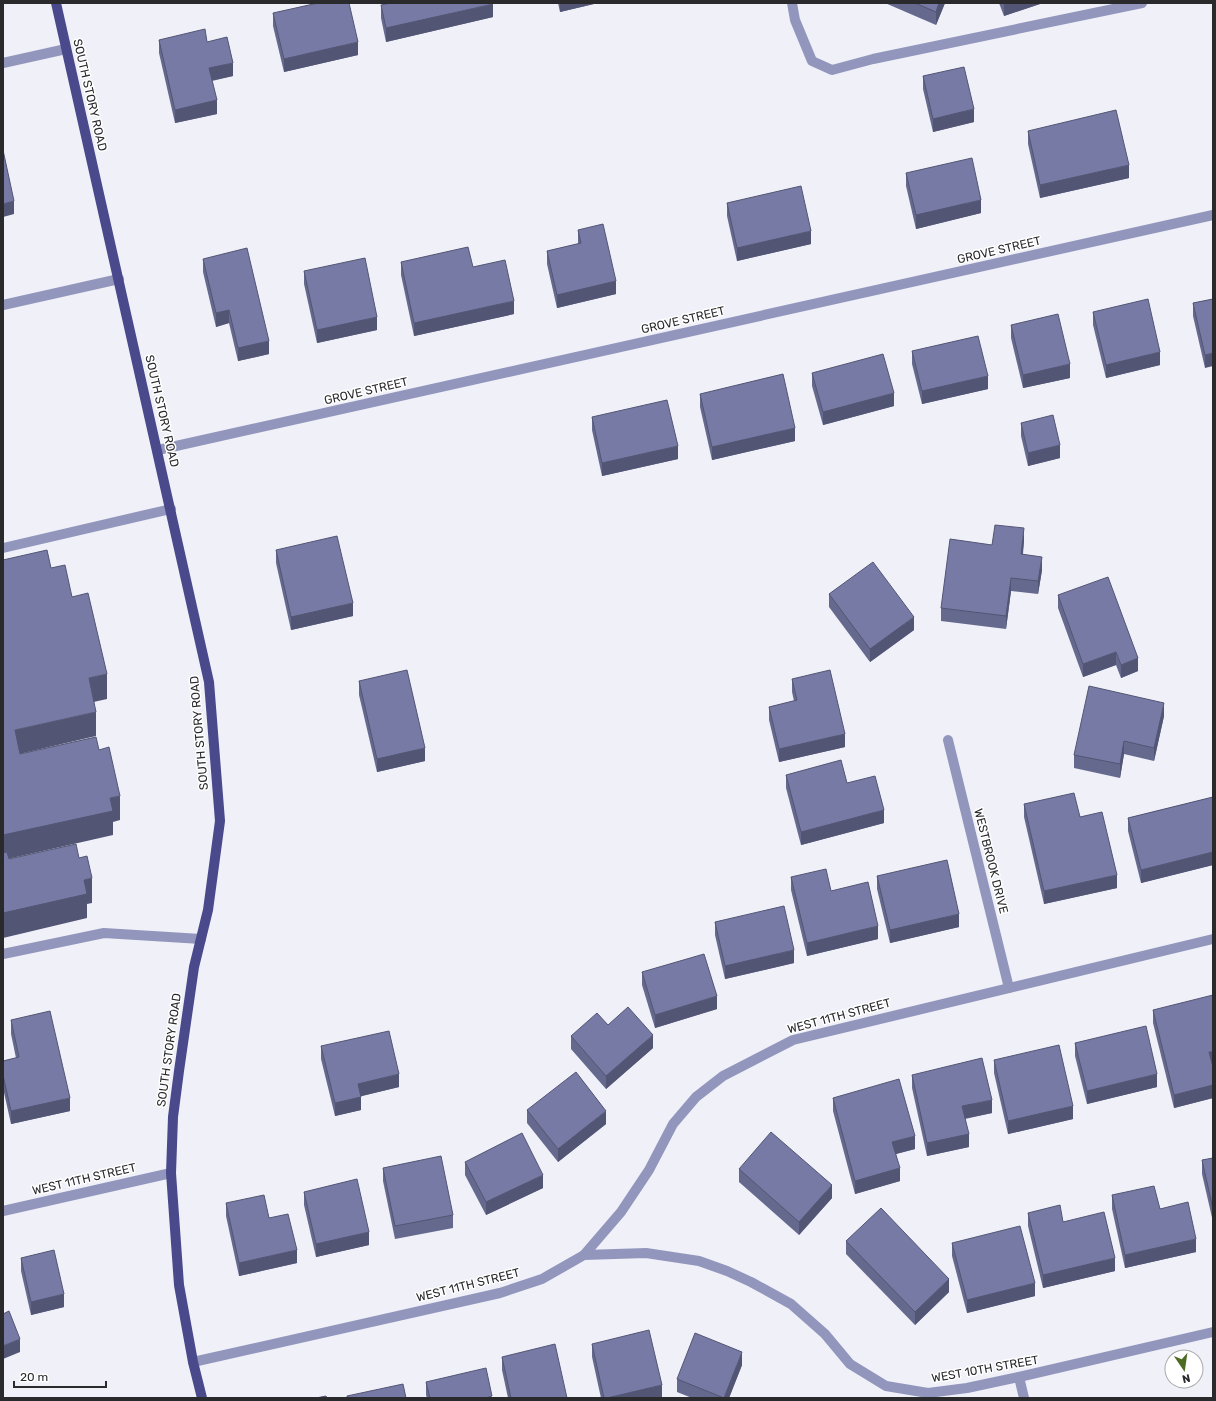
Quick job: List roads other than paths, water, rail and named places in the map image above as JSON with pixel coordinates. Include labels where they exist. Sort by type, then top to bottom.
[{"type":"main road","name":"SOUTH STORY ROAD","points":[[56,3],[158,450],[209,682],[220,821],[208,910],[194,967],[173,1118],[171,1173],[179,1284],[193,1362],[202,1398]]},
{"type":"street","points":[[792,3],[795,20],[812,61],[832,70],[874,59],[1142,3]]},
{"type":"street","points":[[3,63],[66,49]]},
{"type":"street","name":"GROVE STREET","points":[[158,450],[1213,215]]},
{"type":"street","points":[[3,305],[119,279]]},
{"type":"street","points":[[3,548],[171,509]]},
{"type":"street","name":"WESTBROOK DRIVE","points":[[948,740],[1009,988]]},
{"type":"street","points":[[3,954],[104,933],[201,939]]},
{"type":"street","name":"WEST 11TH STREET","points":[[193,1362],[500,1293],[542,1279],[584,1255],[621,1212],[649,1170],[673,1124],[696,1098],[722,1076],[793,1040],[1213,939]]},
{"type":"street","name":"WEST 11TH STREET","points":[[3,1211],[171,1173]]},
{"type":"street","name":"WEST 10TH STREET","points":[[584,1255],[646,1253],[699,1261],[728,1271],[752,1282],[790,1304],[825,1334],[850,1364],[886,1386],[928,1393],[967,1388],[1019,1377],[1213,1332]]},
{"type":"street","points":[[1019,1377],[1024,1398]]}]
